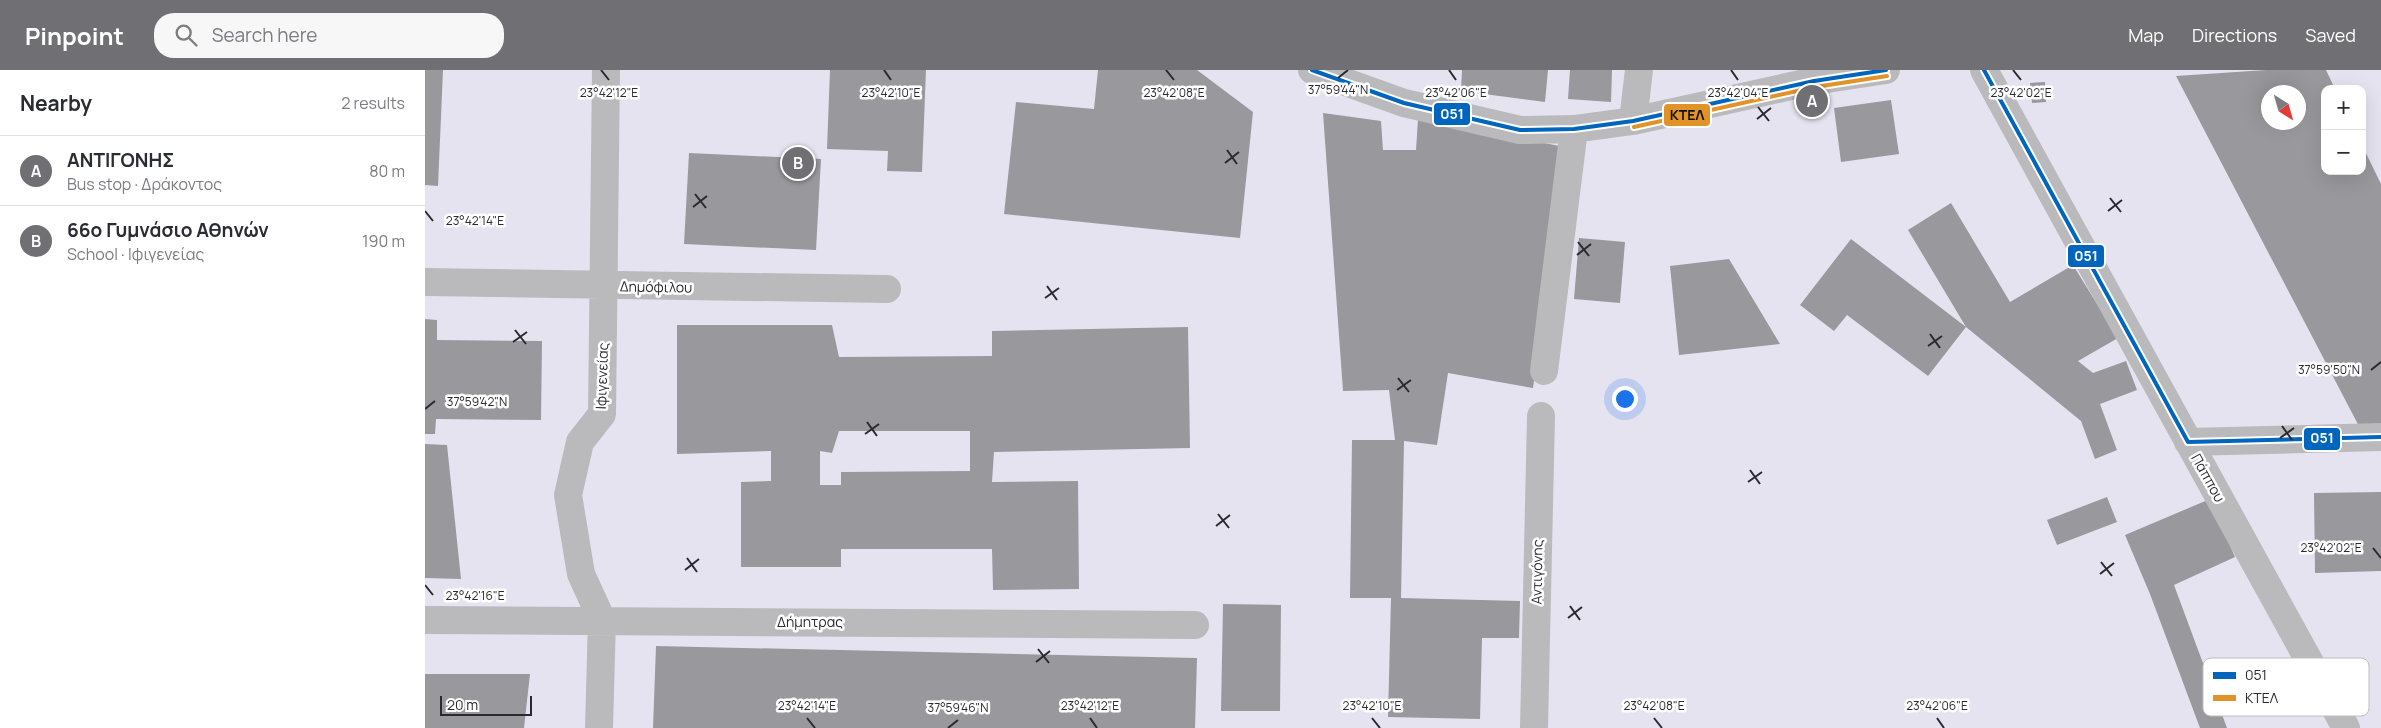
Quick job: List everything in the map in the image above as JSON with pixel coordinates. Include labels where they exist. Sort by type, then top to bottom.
[{"type":"street","name":"Ιφιγενείας","points":[[599,728],[602,620],[581,574],[568,495],[580,442],[603,414],[606,70]]},
{"type":"street","points":[[1312,70],[1404,103],[1520,130],[1574,129],[1633,122],[1814,81],[1886,70]]},
{"type":"street","points":[[1633,122],[1639,70]]},
{"type":"street","name":"Πάππου","points":[[1984,70],[2307,658]]},
{"type":"street","points":[[1544,371],[1574,129]]},
{"type":"street","name":"Δημόφιλου","points":[[425,282],[605,287],[887,289]]},
{"type":"street","name":"Αντιγόνης","points":[[1534,728],[1541,416]]},
{"type":"street","points":[[2188,442],[2381,438]]},
{"type":"street","name":"Δήμητρας","points":[[425,620],[1195,625]]},
{"type":"street","name":"Πάππου","points":[[2339,716],[2346,728]]},
{"type":"shaded area","points":[[425,70],[2381,70],[2381,728],[425,728]]},
{"type":"building","points":[[425,70],[443,70],[438,186],[425,185]]},
{"type":"building","points":[[830,70],[926,70],[922,172],[887,171],[888,151],[827,149]]},
{"type":"building","points":[[1098,70],[1197,70],[1253,112],[1240,238],[1004,214],[1016,102],[1094,109]]},
{"type":"building","points":[[1462,70],[1548,70],[1545,102],[1461,91]]},
{"type":"building","points":[[1570,70],[1612,70],[1611,102],[1568,99]]},
{"type":"building","points":[[2266,70],[2326,70],[2333,85],[2321,85],[2321,175],[2366,175],[2366,153],[2381,184],[2381,431],[2362,432],[2176,76]]},
{"type":"building","points":[[2045,82],[2046,102],[2032,103],[2030,83]]},
{"type":"building","points":[[1891,100],[1899,154],[1841,162],[1834,108]]},
{"type":"building","points":[[1323,113],[1381,121],[1383,150],[1416,150],[1418,119],[1565,147],[1533,388],[1448,373],[1437,445],[1404,441],[1401,598],[1520,601],[1519,638],[1482,638],[1480,719],[1388,717],[1391,598],[1350,598],[1352,440],[1395,440],[1389,390],[1343,391]]},
{"type":"building","points":[[689,153],[821,159],[816,250],[684,244]]},
{"type":"building","points":[[1951,203],[2010,302],[2073,265],[2118,338],[2078,361],[2093,373],[2126,361],[2137,390],[2100,404],[2117,450],[2095,459],[2081,421],[1966,327],[1908,230]]},
{"type":"building","points":[[1579,238],[1625,242],[1620,303],[1574,299]]},
{"type":"building","points":[[1851,239],[1966,327],[1928,376],[1847,315],[1834,331],[1800,305]]},
{"type":"building","points":[[1729,259],[1780,344],[1679,355],[1670,266]]},
{"type":"building","points":[[425,319],[437,320],[437,340],[542,341],[541,420],[436,419],[435,434],[425,434]]},
{"type":"building","points":[[677,325],[832,325],[839,357],[992,356],[992,331],[1188,327],[1190,448],[994,452],[992,482],[1078,481],[1079,589],[993,590],[992,549],[841,549],[841,567],[741,567],[741,482],[771,481],[771,451],[677,454]],"holes":[[[839,431],[970,431],[970,471],[841,472],[841,485],[820,485],[820,451],[832,453]]]},
{"type":"building","points":[[425,444],[447,445],[461,579],[425,578]]},
{"type":"building","points":[[2381,492],[2381,571],[2315,573],[2314,493]]},
{"type":"building","points":[[2107,497],[2117,522],[2057,545],[2047,520]]},
{"type":"building","points":[[2210,499],[2235,557],[2174,585],[2203,663],[2203,716],[2223,716],[2227,728],[2200,728],[2150,594],[2125,535]]},
{"type":"building","points":[[1223,604],[1281,605],[1280,711],[1221,711]]},
{"type":"building","points":[[656,646],[1197,658],[1195,728],[653,728]]},
{"type":"building","points":[[425,674],[530,674],[524,728],[425,728]]},
{"type":"transit line","name":"051","points":[[1312,70],[1404,103],[1520,130],[1574,129],[1633,121],[1814,81],[1886,70]]},
{"type":"transit line","name":"051","points":[[1984,70],[2188,442]]},
{"type":"transit line","name":"ΚΤΕΛ","points":[[1634,127],[1815,87],[1887,76]]},
{"type":"transit line","name":"051","points":[[2188,442],[2381,437]]},
{"type":"place","name":"ΑΝΤΙΓΟΝΗΣ","points":[[1812,101]]},
{"type":"place","name":"66ο Γυμνάσιο Αθηνών","points":[[798,163]]}]
